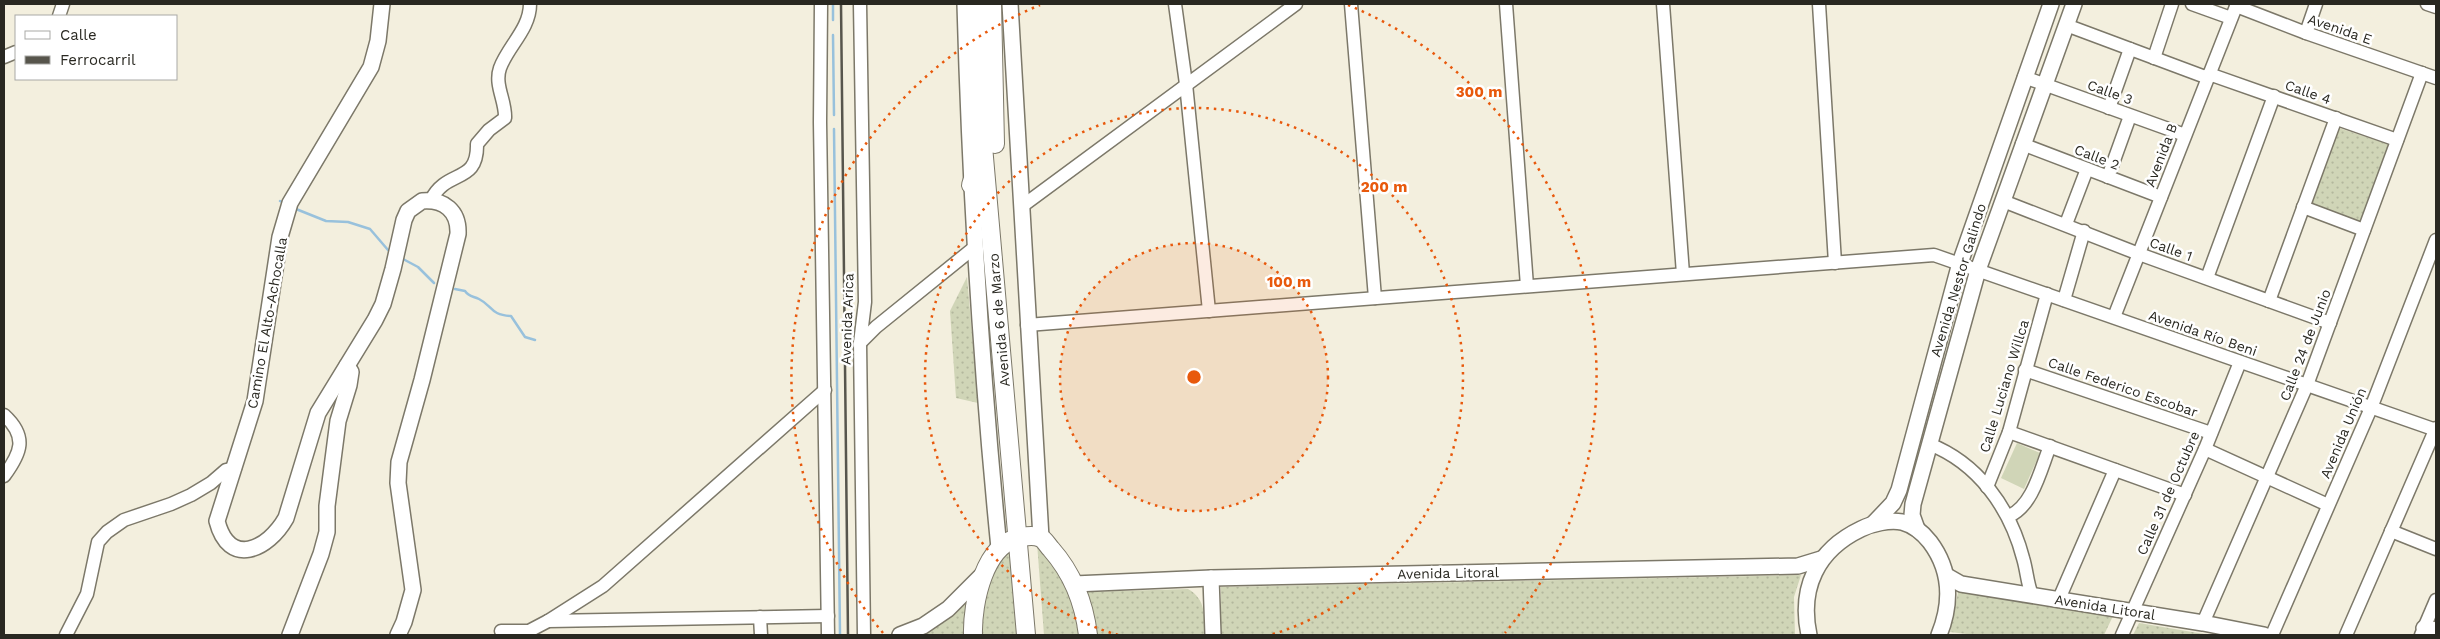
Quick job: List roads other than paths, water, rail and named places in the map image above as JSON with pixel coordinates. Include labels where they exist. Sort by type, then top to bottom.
[{"type":"highway","name":"Avenida 6 de Marzo","points":[[979,4],[983,146],[1029,537],[1026,635]]},
{"type":"highway","name":"Avenida 6 de Marzo","points":[[992,4],[995,153],[1037,635]]},
{"type":"highway","points":[[971,185],[983,146]]},
{"type":"highway","points":[[973,635],[976,599],[983,574],[999,548],[1008,540],[1029,537],[1063,563],[1085,611],[1088,635]]},
{"type":"main road","name":"Camino El Alto-Achocalla","points":[[382,4],[378,41],[371,67],[290,203],[280,237],[255,401],[217,521],[222,538],[233,547],[250,550],[273,537],[286,518],[318,413],[383,304],[404,220],[414,205],[422,201],[431,200]]},
{"type":"main road","name":"Avenida 6 de Marzo","points":[[965,4],[971,185],[978,317],[999,548]]},
{"type":"main road","name":"Avenida 6 de Marzo","points":[[1010,4],[1028,325],[1029,537]]},
{"type":"main road","name":"Avenida Nestor Galindo","points":[[1873,524],[1893,503],[1899,490],[1960,263],[2051,4]]},
{"type":"main road","name":"Avenida Nestor Galindo","points":[[1917,529],[1912,515],[1913,504],[1978,270],[2074,4]]},
{"type":"main road","points":[[398,635],[404,622],[413,590],[398,483],[399,462],[422,380],[459,224],[449,207],[431,200]]},
{"type":"main road","points":[[290,635],[321,554],[327,532],[328,497],[338,421],[351,372],[347,366]]},
{"type":"main road","points":[[1809,635],[1805,613],[1807,596],[1811,580],[1821,559],[1846,536],[1873,524],[1904,523],[1917,529],[1939,553],[1947,576],[1948,596],[1944,624],[1939,635]]},
{"type":"main road","name":"Avenida Litoral","points":[[1074,584],[1211,578],[1798,566],[1821,559]]},
{"type":"main road","points":[[900,635],[923,626],[948,609],[983,574]]},
{"type":"main road","name":"Avenida Litoral","points":[[1947,576],[1961,584],[2059,598],[2264,635]]},
{"type":"main road","points":[[1211,578],[1212,635]]},
{"type":"street","points":[[431,200],[437,188],[470,170],[477,158],[477,144],[489,130],[505,118],[506,110],[498,82],[501,67],[520,37],[530,4]]},
{"type":"street","name":"Avenida Arica","points":[[821,4],[820,122],[828,635]]},
{"type":"street","name":"Avenida Arica","points":[[860,4],[864,302],[860,343],[864,635]]},
{"type":"street","points":[[1175,4],[1186,84],[1209,311]]},
{"type":"street","points":[[1021,206],[1296,4]]},
{"type":"street","points":[[1351,4],[1375,298]]},
{"type":"street","points":[[1506,4],[1527,286]]},
{"type":"street","points":[[1663,4],[1683,274]]},
{"type":"street","points":[[1819,4],[1835,263]]},
{"type":"street","points":[[2154,58],[2172,4]]},
{"type":"street","name":"Avenida E","points":[[2192,4],[2234,9],[2436,78]]},
{"type":"street","points":[[2306,33],[2316,4]]},
{"type":"street","points":[[2427,4],[2436,7]]},
{"type":"street","name":"Avenida B","points":[[2114,317],[2234,9]]},
{"type":"street","name":"Calle 4","points":[[2066,25],[2154,58],[2274,96],[2397,140]]},
{"type":"street","points":[[2109,108],[2130,49]]},
{"type":"street","name":"Calle 24 de Junio","points":[[2203,623],[2268,478],[2307,385],[2422,73]]},
{"type":"street","name":"Calle 3","points":[[2024,77],[2185,135]]},
{"type":"street","points":[[2207,278],[2274,96]]},
{"type":"street","points":[[2108,177],[2130,116]]},
{"type":"street","points":[[2269,301],[2336,118]]},
{"type":"street","name":"Calle 2","points":[[2022,144],[2161,197]]},
{"type":"street","points":[[2066,224],[2087,169]]},
{"type":"street","name":"Calle 1","points":[[2003,201],[2139,254],[2330,323]]},
{"type":"street","points":[[2303,207],[2364,230]]},
{"type":"street","points":[[2064,300],[2084,231]]},
{"type":"street","name":"Avenida Unión","points":[[2272,635],[2372,408],[2435,247]]},
{"type":"street","points":[[860,343],[876,327],[975,248]]},
{"type":"street","name":"Avenida Río Beni","points":[[1028,325],[1934,255],[2436,429]]},
{"type":"street","name":"Calle Luciano Willca","points":[[1987,487],[2009,432],[2048,294]]},
{"type":"street","name":"Calle 31 de Octubre","points":[[2122,635],[2205,449],[2240,362]]},
{"type":"street","name":"Calle Federico Escobar","points":[[2025,370],[2210,433]]},
{"type":"street","points":[[501,631],[529,631],[603,586],[825,390]]},
{"type":"street","points":[[4,415],[15,428],[19,437],[20,448],[14,462],[4,476]]},
{"type":"street","points":[[2346,635],[2436,429]]},
{"type":"street","points":[[2009,432],[2185,495]]},
{"type":"street","points":[[1929,444],[1950,452],[1963,461],[1987,487],[2008,516],[2024,560],[2027,584],[2032,595]]},
{"type":"street","points":[[2008,516],[2017,512],[2026,502],[2050,446]]},
{"type":"street","points":[[2205,449],[2328,505]]},
{"type":"street","points":[[66,635],[87,594],[98,542],[107,532],[124,520],[164,507],[191,495],[211,483],[226,470],[235,468]]},
{"type":"street","points":[[2059,598],[2115,470]]},
{"type":"street","points":[[2390,531],[2436,549]]},
{"type":"street","points":[[2427,631],[2436,600]]},
{"type":"street","points":[[548,621],[828,616]]},
{"type":"street","points":[[760,617],[761,635]]},
{"type":"waterway","points":[[833,4],[833,20]]},
{"type":"waterway","points":[[833,35],[834,115]]},
{"type":"waterway","points":[[834,129],[840,635]]},
{"type":"waterway","points":[[296,209],[326,221],[348,222],[370,229],[388,250]]},
{"type":"waterway","points":[[403,259],[418,267],[434,283]]},
{"type":"waterway","points":[[455,289],[465,291],[484,302],[499,314],[511,316],[525,337],[535,340]]},
{"type":"railway","points":[[841,4],[848,635]]}]
